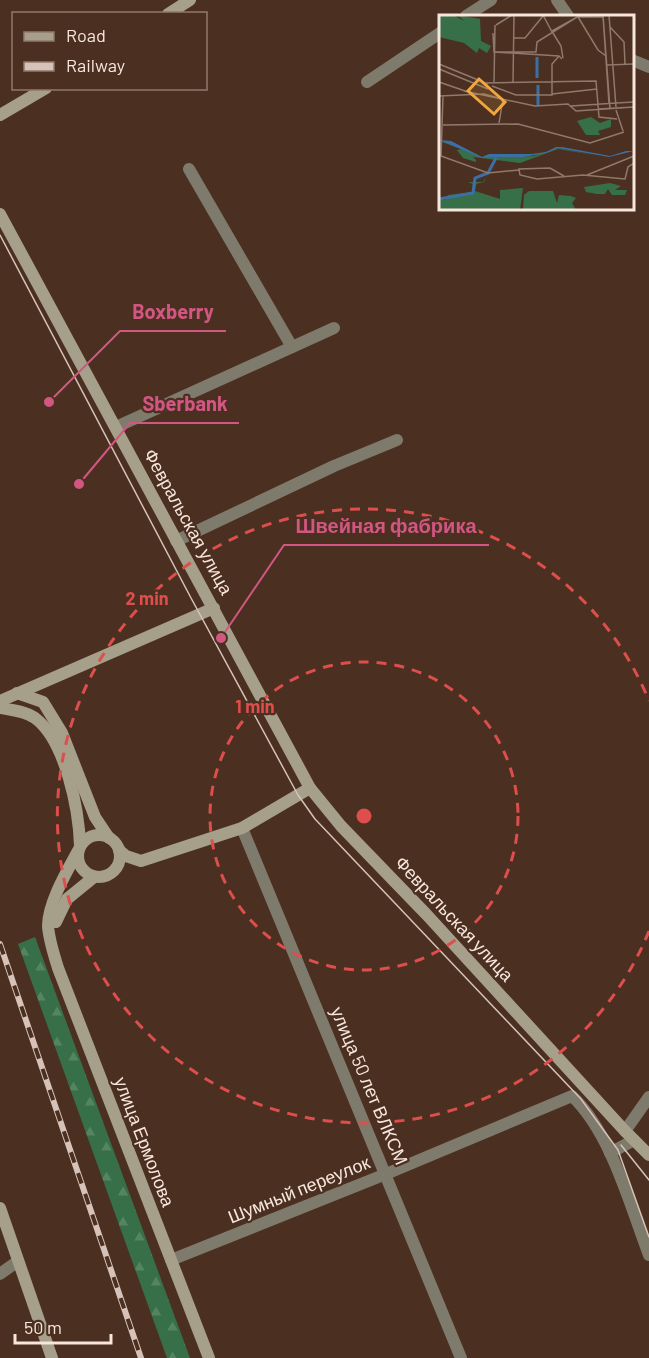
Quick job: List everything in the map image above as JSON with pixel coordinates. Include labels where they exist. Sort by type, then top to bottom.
[{"type":"street","points":[[171,12],[190,0]]},
{"type":"street","points":[[468,15],[490,0]]},
{"type":"street","points":[[557,0],[566,15]]},
{"type":"street","points":[[367,82],[439,34]]},
{"type":"street","points":[[634,60],[649,67]]},
{"type":"street","points":[[0,115],[43,90]]},
{"type":"street","points":[[189,168],[292,347]]},
{"type":"street","name":"Февральская улица","points":[[0,214],[310,788],[341,826],[427,915],[649,1155]]},
{"type":"street","points":[[116,427],[334,328]]},
{"type":"street","points":[[176,541],[334,466],[397,440]]},
{"type":"street","points":[[0,701],[214,608]]},
{"type":"street","points":[[17,693],[44,702],[62,733],[95,817],[119,850],[126,856],[141,861]]},
{"type":"street","points":[[0,708],[16,710],[34,717],[44,726],[56,746],[77,807],[81,868],[94,877],[105,877],[114,871],[141,861],[242,828],[310,788]]},
{"type":"street","name":"улица 50 лет ВЛКСМ","points":[[242,828],[461,1358]]},
{"type":"street","points":[[79,849],[92,836],[109,838]]},
{"type":"street","name":"улица Ермолова","points":[[79,849],[54,902],[48,926],[50,937],[58,968],[209,1358]]},
{"type":"street","points":[[114,871],[120,861],[119,850]]},
{"type":"street","points":[[50,937],[67,899],[94,877]]},
{"type":"street","name":"Шумный переулок","points":[[171,1260],[572,1096],[582,1104],[610,1153]]},
{"type":"street","points":[[649,1096],[629,1136],[610,1153],[649,1255]]},
{"type":"street","points":[[0,1208],[52,1358]]},
{"type":"street","points":[[0,1274],[18,1261]]},
{"type":"green space","points":[[35,937],[190,1358],[167,1358],[18,944]]},
{"type":"tram line","points":[[0,235],[191,598],[298,795],[315,819],[581,1099],[618,1150],[649,1237]]},
{"type":"tram line","points":[[621,1145],[649,1180]]},
{"type":"railway","points":[[0,944],[141,1358]]},
{"type":"place","name":"Boxberry","points":[[49,402]]},
{"type":"place","name":"Sberbank","points":[[79,484]]},
{"type":"place","name":"Швейная фабрика","points":[[221,638]]}]
